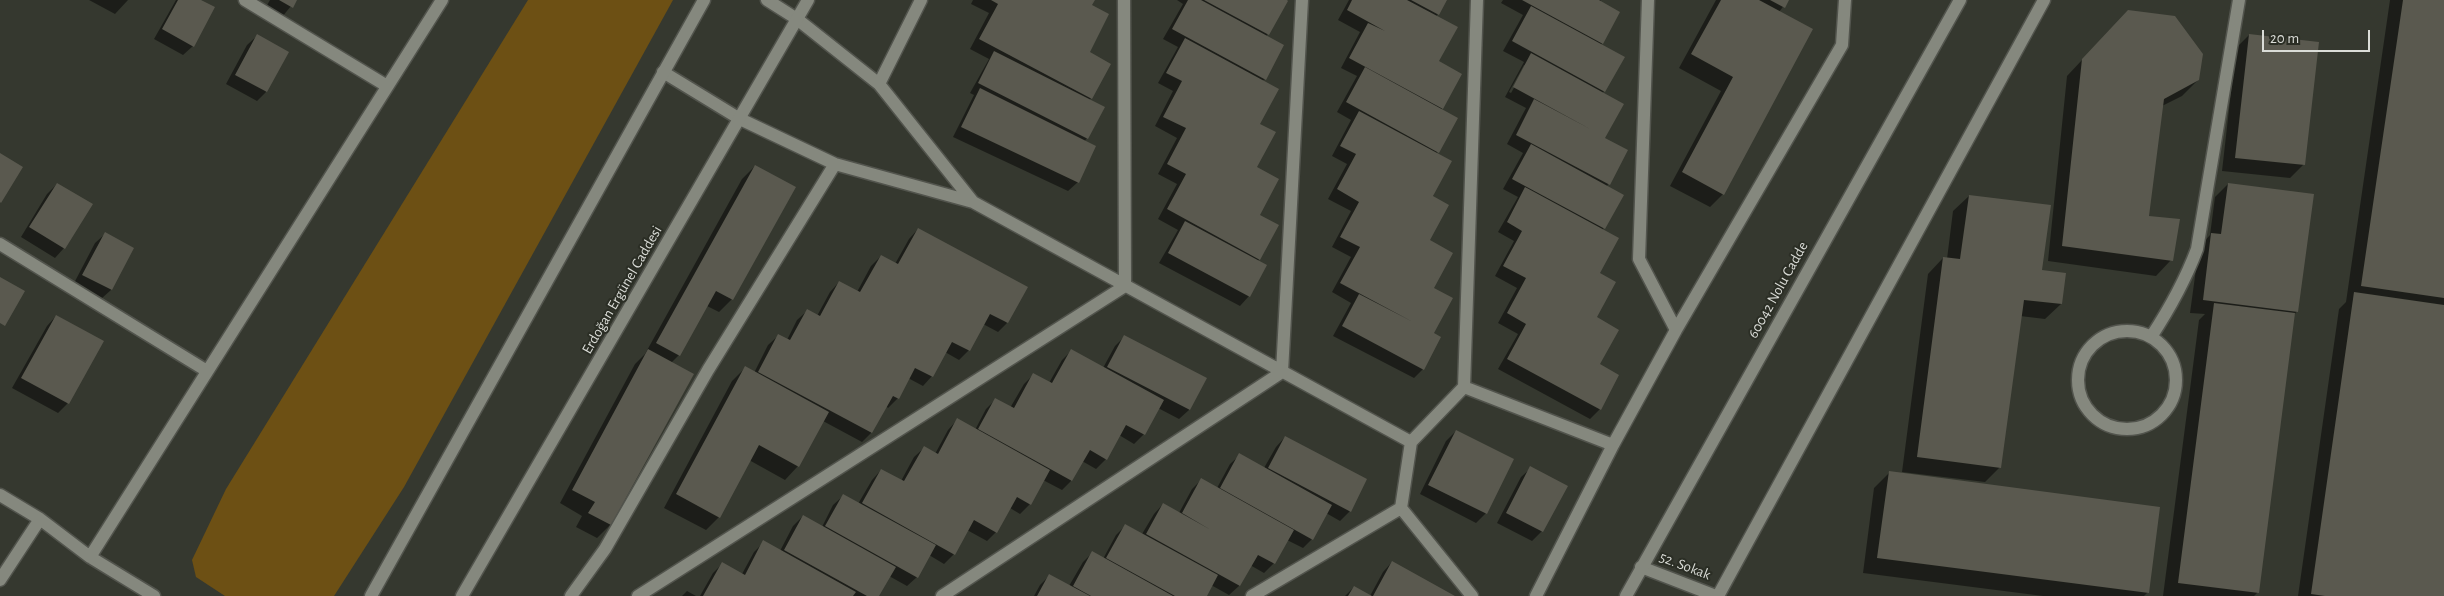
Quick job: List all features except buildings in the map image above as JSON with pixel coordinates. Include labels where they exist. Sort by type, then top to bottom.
[{"type":"street","points":[[245,0],[387,86]]},
{"type":"street","points":[[90,557],[442,0]]},
{"type":"street","points":[[372,596],[704,0]]},
{"type":"street","points":[[767,0],[797,19],[879,84],[973,202]]},
{"type":"street","name":"Erdoğan Ergünel Caddesi","points":[[462,596],[808,0]]},
{"type":"street","points":[[879,84],[922,0]]},
{"type":"street","points":[[1124,0],[1125,286]]},
{"type":"street","points":[[1282,372],[1302,0]]},
{"type":"street","points":[[1472,596],[1402,508],[1411,442],[1464,387],[1477,0]]},
{"type":"street","points":[[1648,0],[1639,259],[1676,330]]},
{"type":"street","points":[[1536,596],[1613,445],[1676,330],[1842,45],[1845,0]]},
{"type":"street","name":"60042 Nolu Cadde","points":[[1626,596],[1960,0]]},
{"type":"street","points":[[1717,596],[2044,0]]},
{"type":"street","points":[[2151,337],[2175,300],[2188,275],[2197,248],[2239,0]]},
{"type":"street","points":[[664,72],[740,118],[835,164],[973,202],[1411,442]]},
{"type":"street","points":[[571,596],[605,549],[708,370],[835,164]]},
{"type":"street","points":[[0,244],[207,371]]},
{"type":"street","points":[[638,596],[1125,286]]},
{"type":"street","points":[[2122,331],[2137,332],[2151,337],[2170,356],[2174,368],[2176,380],[2170,405],[2161,416],[2143,427],[2122,430],[2108,426],[2095,419],[2079,395],[2077,380],[2079,366],[2086,353],[2096,342],[2108,335],[2122,331]]},
{"type":"street","points":[[942,596],[1282,372]]},
{"type":"street","points":[[1464,387],[1613,445]]},
{"type":"street","points":[[0,495],[40,519],[90,557],[154,596]]},
{"type":"street","points":[[1252,596],[1402,508]]},
{"type":"street","points":[[0,580],[40,519]]},
{"type":"street","name":"52. Sokak","points":[[1641,567],[1717,596]]},
{"type":"shaded area","points":[[528,0],[673,0],[404,487],[334,596],[225,596],[196,577],[192,560],[226,489]]}]
